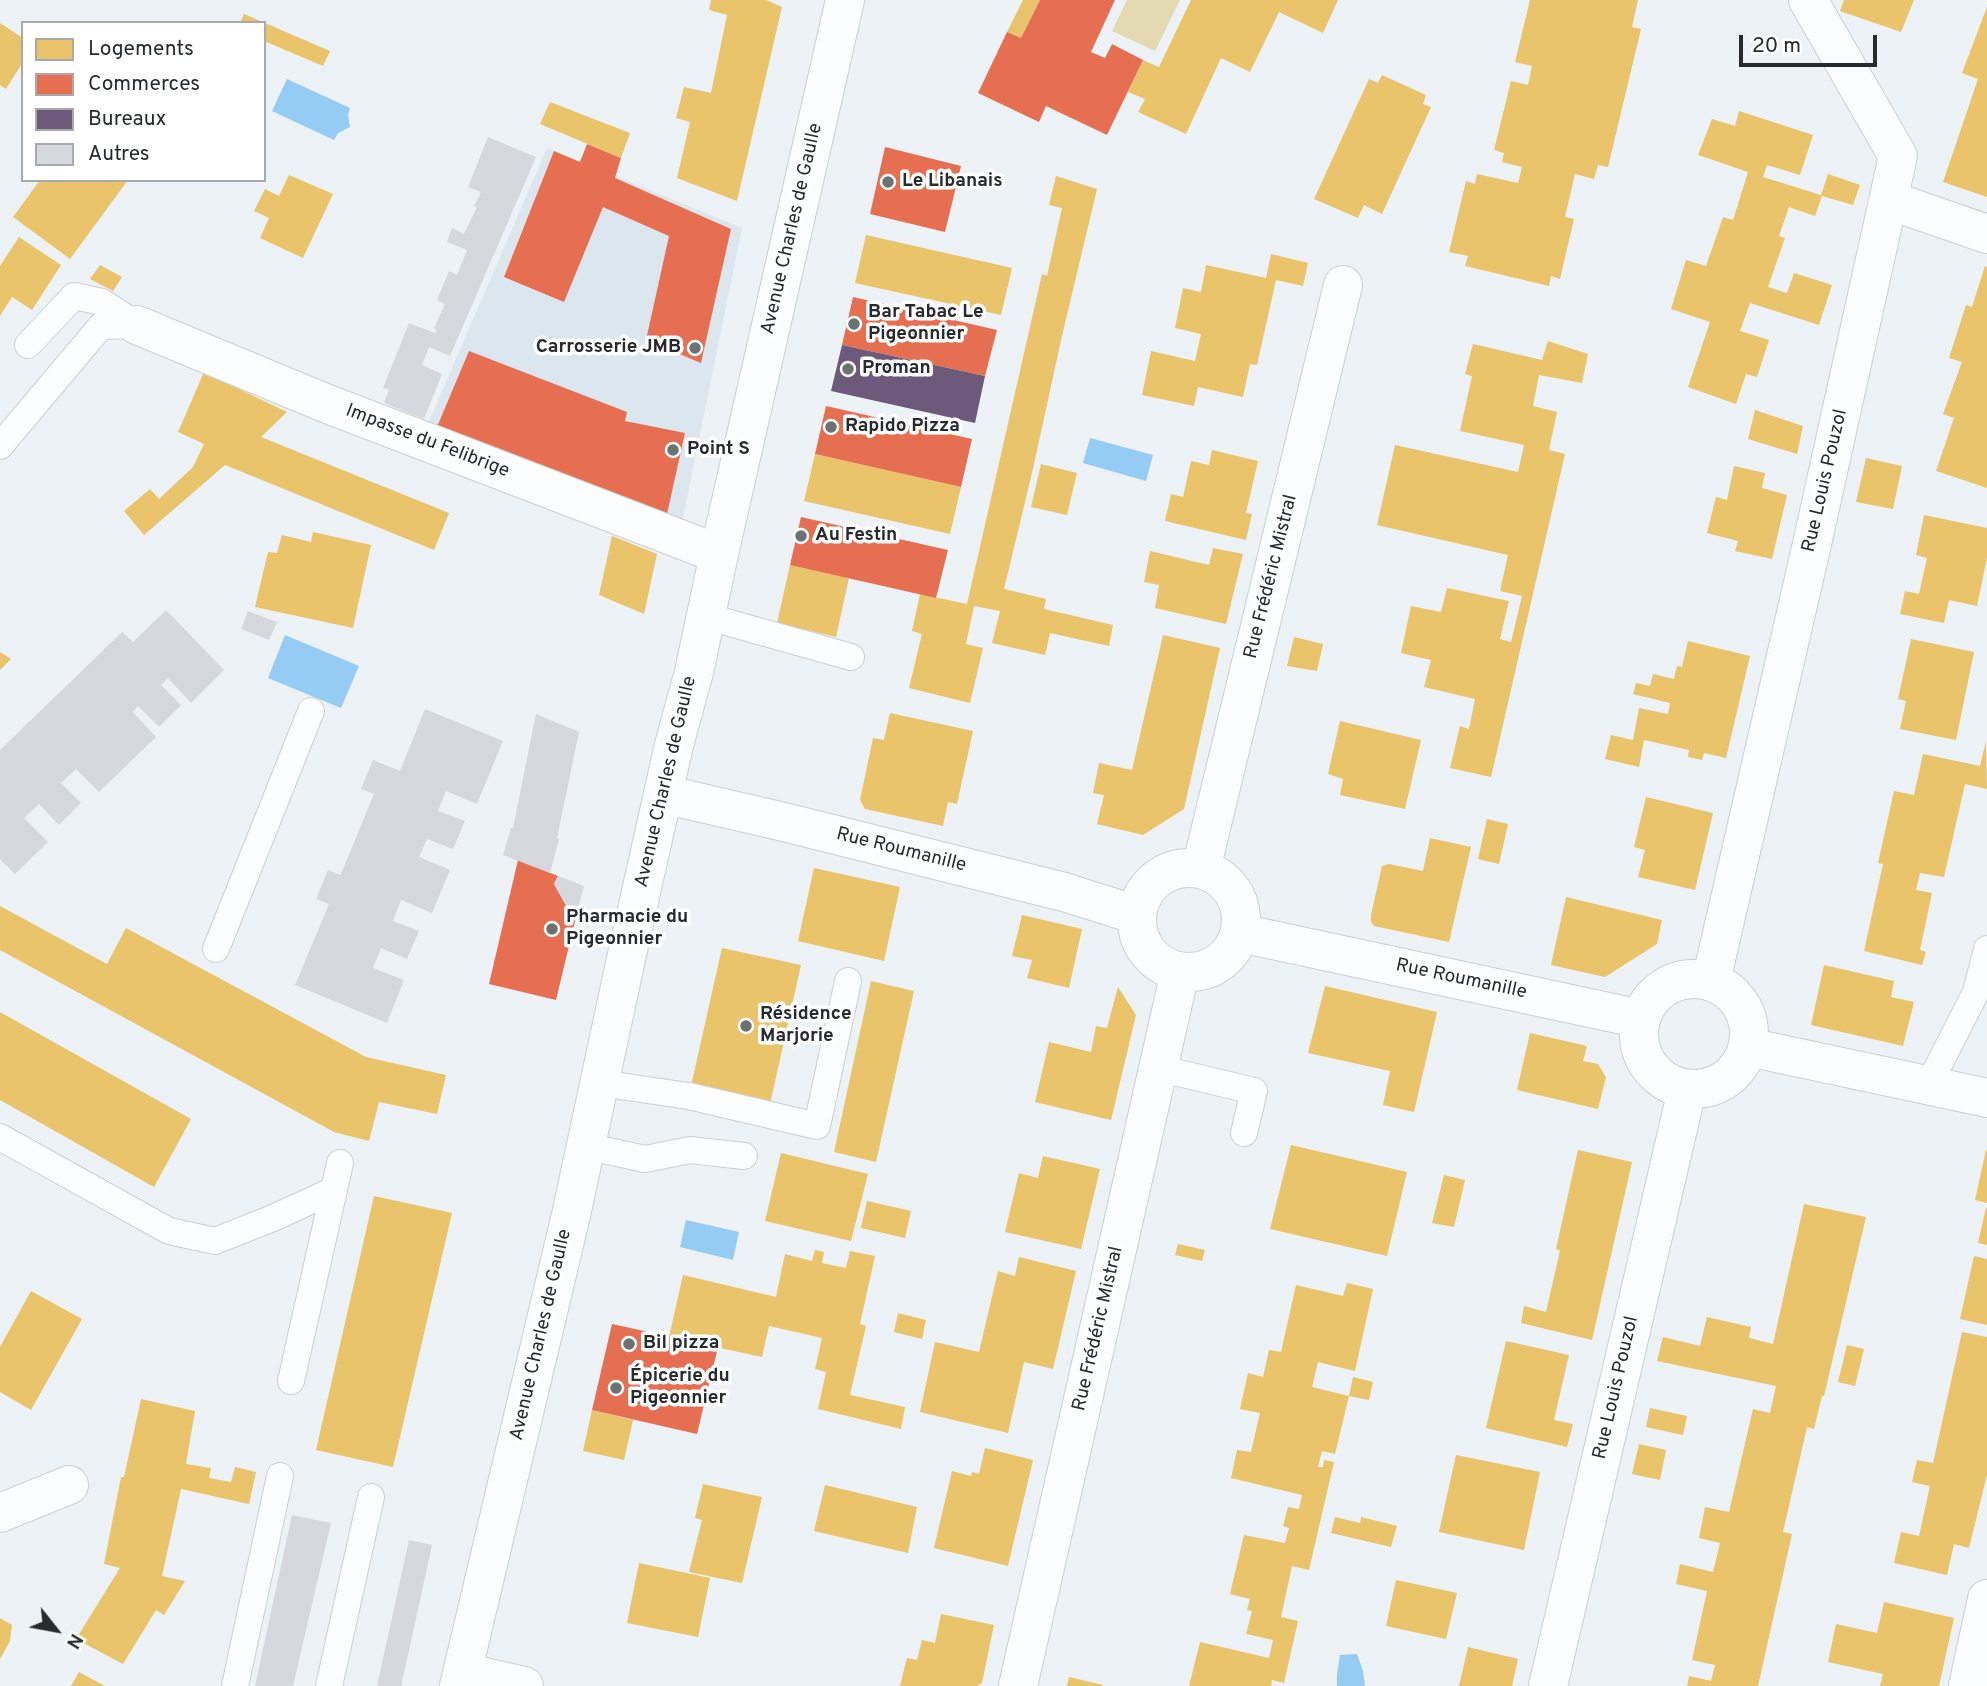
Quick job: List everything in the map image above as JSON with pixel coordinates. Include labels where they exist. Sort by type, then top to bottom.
[{"type":"street","name":"Avenue Charles de Gaulle","points":[[461,1679],[571,1215],[663,794],[845,0]]},
{"type":"street","name":"Rue Louis Pouzol","points":[[1711,981],[1898,156],[1808,0]]},
{"type":"street","points":[[1889,200],[1987,234]]},
{"type":"street","name":"Rue Frédéric Mistral","points":[[1200,869],[1343,285]]},
{"type":"street","name":"Impasse du Felibrige","points":[[137,325],[325,403],[719,554]]},
{"type":"street","name":"Rue Roumanille","points":[[663,794],[1064,892],[1137,915]]},
{"type":"street","points":[[1186,868],[1200,869],[1214,873],[1234,892],[1241,912],[1240,933],[1234,948],[1217,963],[1195,972],[1180,972],[1165,967],[1143,945],[1137,915],[1148,888],[1159,877],[1186,868]]},
{"type":"street","name":"Rue Roumanille","points":[[1240,933],[1641,1019]]},
{"type":"street","name":"Rue Frédéric Mistral","points":[[1017,1686],[1180,972]]},
{"type":"street","points":[[1682,980],[1711,981],[1726,988],[1738,1000],[1746,1014],[1750,1030],[1742,1062],[1732,1075],[1703,1090],[1671,1086],[1658,1077],[1648,1065],[1641,1050],[1638,1035],[1641,1019],[1647,1006],[1668,985],[1682,980]]},
{"type":"street","points":[[1748,1046],[1987,1098]]},
{"type":"street","name":"Rue Louis Pouzol","points":[[1548,1686],[1687,1090]]},
{"type":"street","points":[[0,1513],[69,1485]]},
{"type":"street","points":[[1968,1686],[1987,1599]]},
{"type":"street","points":[[461,1679],[524,1686]]},
{"type":"lane","points":[[28,345],[74,296],[103,302],[137,325]]},
{"type":"lane","points":[[0,446],[101,326],[137,325]]},
{"type":"lane","points":[[705,617],[851,656]]},
{"type":"lane","points":[[216,949],[311,711]]},
{"type":"lane","points":[[1928,1086],[1976,992],[1987,949]]},
{"type":"lane","points":[[599,1083],[689,1096],[817,1126],[848,981]]},
{"type":"lane","points":[[1158,1068],[1254,1091],[1244,1133]]},
{"type":"lane","points":[[0,1137],[169,1231],[215,1241],[334,1190]]},
{"type":"lane","points":[[585,1146],[645,1158],[690,1150],[744,1156]]},
{"type":"lane","points":[[291,1381],[341,1163]]},
{"type":"lane","points":[[235,1686],[280,1476]]},
{"type":"lane","points":[[329,1686],[371,1497]]},
{"type":"shaded area","points":[[1127,0],[1180,0],[1155,51],[1112,31]]},
{"type":"shaded area","points":[[547,148],[742,228],[681,527],[427,426]]},
{"type":"water","points":[[287,79],[350,108],[350,127],[338,133],[334,140],[272,111]]},
{"type":"water","points":[[1090,438],[1153,455],[1146,481],[1083,463]]},
{"type":"water","points":[[285,635],[359,666],[341,708],[268,678]]},
{"type":"water","points":[[686,1220],[739,1232],[733,1260],[680,1247]]},
{"type":"water","points":[[1357,1654],[1365,1686],[1337,1686],[1340,1655]]},
{"type":"building: Logements","points":[[711,0],[766,0],[782,7],[737,201],[677,178],[690,122],[676,118],[684,87],[711,93],[727,15],[709,10]]},
{"type":"building: Logements","points":[[1023,0],[1040,0],[1021,38],[1007,32]]},
{"type":"building: Logements","points":[[1191,0],[1338,0],[1323,33],[1279,12],[1250,72],[1221,58],[1186,134],[1138,112],[1145,99],[1128,92],[1143,60],[1159,67]]},
{"type":"building: Logements","points":[[1530,0],[1638,0],[1632,27],[1641,29],[1608,167],[1598,165],[1594,179],[1575,174],[1565,217],[1574,219],[1560,279],[1551,276],[1549,286],[1465,266],[1468,256],[1449,252],[1466,181],[1475,184],[1477,174],[1518,183],[1522,167],[1502,162],[1504,153],[1494,150],[1511,81],[1528,85],[1532,66],[1515,62]]},
{"type":"building: Logements","points":[[1844,0],[1914,0],[1901,32],[1840,11]]},
{"type":"building: Logements","points":[[1987,7],[1987,197],[1943,182],[1978,79],[1962,73]]},
{"type":"building: Logements","points":[[244,14],[260,21],[241,21]]},
{"type":"building: Logements","points":[[0,23],[21,37],[21,65],[6,89],[0,85]]},
{"type":"building: Logements","points":[[266,23],[330,51],[323,66],[266,42]]},
{"type":"building: Logements","points":[[1382,75],[1426,95],[1423,104],[1431,107],[1382,214],[1364,205],[1358,218],[1314,199],[1369,79],[1378,83]]},
{"type":"building: Logements","points":[[550,102],[630,133],[621,158],[540,124]]},
{"type":"building: Logements","points":[[1739,111],[1813,135],[1800,175],[1767,165],[1763,177],[1821,195],[1828,174],[1860,185],[1853,205],[1822,196],[1815,216],[1789,207],[1779,236],[1785,238],[1768,287],[1787,293],[1794,273],[1832,285],[1819,325],[1750,303],[1740,331],[1769,340],[1757,377],[1746,374],[1736,404],[1688,387],[1710,322],[1671,309],[1686,260],[1706,266],[1723,217],[1733,220],[1748,172],[1698,155],[1712,119],[1735,126]]},
{"type":"building: Logements","points":[[289,175],[333,194],[303,258],[260,238],[269,218],[254,211],[265,189],[279,196]]},
{"type":"building: Logements","points":[[1056,176],[1097,189],[1004,589],[1046,599],[1044,609],[1113,625],[1109,646],[1050,633],[1045,655],[992,643],[1000,611],[974,606],[966,644],[983,648],[970,703],[909,688],[922,634],[912,631],[920,594],[967,604],[1042,274],[1047,276],[1062,208],[1049,205]]},
{"type":"building: Logements","points":[[39,182],[127,182],[70,259],[13,217]]},
{"type":"building: Logements","points":[[866,235],[1012,268],[1001,315],[855,283]]},
{"type":"building: Logements","points":[[19,237],[61,265],[32,310],[12,297],[0,316],[0,266]]},
{"type":"building: Logements","points":[[1271,254],[1308,263],[1303,286],[1276,280],[1257,365],[1250,364],[1243,397],[1198,387],[1194,406],[1142,395],[1151,351],[1195,361],[1201,334],[1175,328],[1183,288],[1201,292],[1206,265],[1266,278]]},
{"type":"building: Logements","points":[[100,265],[122,277],[113,291],[90,279]]},
{"type":"building: Logements","points":[[1985,266],[1987,488],[1936,471],[1954,418],[1943,414],[1962,362],[1949,358],[1966,305],[1972,307]]},
{"type":"building: Logements","points":[[1548,341],[1588,354],[1582,383],[1539,375],[1533,406],[1557,412],[1549,450],[1565,454],[1491,777],[1450,768],[1460,726],[1469,729],[1475,699],[1424,687],[1431,660],[1401,653],[1411,606],[1441,612],[1447,588],[1509,601],[1500,639],[1511,642],[1522,596],[1500,591],[1508,555],[1377,525],[1395,445],[1518,472],[1524,445],[1460,431],[1472,376],[1465,374],[1473,344],[1542,360]]},
{"type":"building: Logements","points":[[204,372],[287,412],[261,437],[449,513],[434,550],[225,465],[144,535],[124,511],[150,489],[159,499],[193,467],[204,444],[178,432]]},
{"type":"building: Logements","points":[[1755,410],[1803,426],[1797,454],[1748,439]]},
{"type":"building: Logements","points":[[1212,450],[1258,461],[1246,513],[1252,514],[1246,540],[1165,521],[1171,494],[1183,497],[1191,461],[1209,465]]},
{"type":"building: Logements","points":[[815,454],[961,487],[950,534],[804,501]]},
{"type":"building: Logements","points":[[1866,458],[1902,466],[1893,509],[1856,502]]},
{"type":"building: Logements","points":[[1041,464],[1077,473],[1067,515],[1031,507]]},
{"type":"building: Logements","points":[[1734,466],[1765,473],[1762,488],[1787,495],[1772,559],[1735,551],[1738,541],[1707,533],[1716,497],[1727,500]]},
{"type":"building: Logements","points":[[1924,515],[1987,528],[1987,558],[1977,606],[1949,600],[1944,623],[1900,614],[1905,591],[1919,594],[1927,558],[1916,555]]},
{"type":"building: Logements","points":[[313,532],[371,545],[353,628],[255,607],[268,552],[277,553],[282,535],[311,542]]},
{"type":"building: Logements","points":[[612,536],[657,554],[644,614],[599,595]]},
{"type":"building: Logements","points":[[1213,548],[1243,554],[1226,624],[1155,608],[1159,585],[1144,582],[1150,551],[1209,565]]},
{"type":"building: Logements","points":[[790,565],[849,578],[836,637],[777,623]]},
{"type":"building: Logements","points":[[1163,635],[1220,648],[1184,809],[1143,835],[1097,824],[1104,795],[1093,793],[1099,763],[1132,770]]},
{"type":"building: Logements","points":[[1294,637],[1323,644],[1317,671],[1287,666]]},
{"type":"building: Logements","points":[[1911,639],[1974,652],[1956,740],[1900,729],[1906,701],[1898,699]]},
{"type":"building: Logements","points":[[1688,641],[1750,656],[1726,758],[1704,753],[1702,760],[1688,757],[1689,750],[1644,740],[1639,767],[1605,759],[1611,735],[1633,740],[1639,708],[1668,714],[1670,703],[1633,694],[1636,683],[1650,686],[1653,674],[1674,679],[1677,666],[1682,667]]},
{"type":"building: Logements","points":[[0,652],[11,659],[0,670]]},
{"type":"building: Logements","points":[[890,713],[973,731],[957,804],[948,802],[943,826],[865,809],[860,800],[873,738],[884,740]]},
{"type":"building: Logements","points":[[1340,721],[1421,740],[1405,809],[1340,795],[1343,779],[1328,774]]},
{"type":"building: Logements","points":[[1986,741],[1987,789],[1965,784],[1944,877],[1920,873],[1916,890],[1932,893],[1920,950],[1926,952],[1922,965],[1864,951],[1883,864],[1878,863],[1894,791],[1914,795],[1923,754],[1980,766]]},
{"type":"building: Logements","points":[[1646,797],[1713,813],[1695,890],[1638,877],[1645,850],[1634,847]]},
{"type":"building: Logements","points":[[1487,819],[1508,824],[1499,864],[1478,859]]},
{"type":"building: Logements","points":[[1430,838],[1471,847],[1449,942],[1374,926],[1371,922],[1382,866],[1389,864],[1423,871]]},
{"type":"building: Logements","points":[[814,868],[900,887],[884,961],[798,941]]},
{"type":"building: Logements","points":[[1566,897],[1662,920],[1657,944],[1605,977],[1551,965]]},
{"type":"building: Logements","points":[[0,906],[107,964],[126,928],[366,1057],[446,1075],[437,1114],[379,1102],[369,1141],[334,1132],[0,950]]},
{"type":"building: Logements","points":[[1022,915],[1082,929],[1069,988],[1027,978],[1032,960],[1012,956]]},
{"type":"building: Logements","name":"Résidence Marjorie","points":[[722,948],[801,965],[770,1104],[691,1086]]},
{"type":"building: Logements","points":[[1824,965],[1894,981],[1891,997],[1914,1002],[1903,1046],[1811,1025]]},
{"type":"building: Logements","points":[[871,981],[914,991],[876,1162],[834,1152]]},
{"type":"building: Logements","points":[[1325,986],[1437,1012],[1414,1112],[1383,1105],[1390,1071],[1308,1053]]},
{"type":"building: Logements","points":[[1118,987],[1136,1015],[1111,1120],[1035,1102],[1049,1042],[1091,1052],[1096,1026],[1107,1028]]},
{"type":"building: Logements","points":[[0,1012],[191,1119],[154,1187],[0,1100]]},
{"type":"building: Logements","points":[[1530,1033],[1587,1046],[1583,1061],[1598,1064],[1606,1077],[1598,1109],[1517,1090]]},
{"type":"building: Logements","points":[[1291,1145],[1407,1172],[1387,1256],[1270,1229]]},
{"type":"building: Logements","points":[[1578,1150],[1632,1162],[1592,1340],[1521,1323],[1524,1306],[1546,1312],[1560,1251],[1556,1249]]},
{"type":"building: Logements","points":[[1987,1150],[1987,1203],[1975,1200]]},
{"type":"building: Logements","points":[[781,1153],[868,1174],[851,1241],[765,1221]]},
{"type":"building: Logements","points":[[1043,1156],[1100,1169],[1081,1249],[1005,1232],[1019,1173],[1038,1178]]},
{"type":"building: Logements","points":[[1444,1175],[1465,1180],[1454,1227],[1432,1223]]},
{"type":"building: Logements","points":[[374,1196],[452,1213],[393,1467],[316,1450]]},
{"type":"building: Logements","points":[[867,1201],[911,1211],[905,1238],[861,1228]]},
{"type":"building: Logements","points":[[1804,1204],[1866,1217],[1824,1396],[1814,1429],[1807,1427],[1783,1532],[1792,1534],[1758,1686],[1687,1686],[1689,1676],[1711,1681],[1715,1665],[1692,1660],[1707,1591],[1676,1584],[1680,1564],[1713,1572],[1720,1543],[1699,1538],[1705,1507],[1729,1512],[1753,1409],[1770,1413],[1776,1386],[1657,1361],[1663,1337],[1700,1346],[1707,1317],[1751,1327],[1749,1338],[1773,1344]]},
{"type":"building: Logements","points":[[1987,1208],[1987,1245],[1978,1243]]},
{"type":"building: Logements","points":[[1178,1244],[1205,1250],[1202,1261],[1175,1255]]},
{"type":"building: Logements","points":[[815,1250],[824,1252],[822,1263],[846,1268],[850,1251],[875,1256],[860,1324],[866,1326],[850,1395],[905,1407],[901,1429],[818,1409],[826,1372],[815,1369],[822,1338],[769,1326],[762,1357],[669,1337],[683,1275],[776,1297],[785,1254],[812,1261]]},
{"type":"building: Logements","points":[[1974,1256],[1987,1259],[1987,1325],[1960,1319]]},
{"type":"building: Logements","points":[[1019,1257],[1076,1271],[1053,1369],[1024,1362],[1008,1433],[920,1412],[935,1342],[979,1352],[998,1271],[1015,1276]]},
{"type":"building: Logements","points":[[1347,1283],[1373,1289],[1355,1371],[1318,1362],[1312,1387],[1349,1396],[1335,1454],[1322,1451],[1318,1467],[1323,1467],[1324,1460],[1334,1462],[1309,1570],[1292,1566],[1281,1617],[1298,1621],[1284,1683],[1272,1680],[1271,1686],[1189,1686],[1200,1642],[1269,1658],[1273,1640],[1246,1634],[1252,1611],[1247,1610],[1250,1599],[1230,1594],[1244,1535],[1285,1543],[1289,1528],[1283,1526],[1288,1507],[1299,1509],[1302,1495],[1231,1478],[1237,1450],[1251,1452],[1260,1413],[1240,1409],[1248,1373],[1263,1377],[1269,1350],[1281,1352],[1296,1285],[1343,1296]]},
{"type":"building: Logements","points":[[31,1291],[82,1319],[31,1410],[0,1392],[0,1347]]},
{"type":"building: Logements","points":[[898,1313],[926,1320],[922,1339],[894,1332]]},
{"type":"building: Logements","points":[[1962,1332],[1987,1337],[1987,1475],[1969,1548],[1954,1544],[1947,1575],[1894,1563],[1901,1532],[1919,1536],[1930,1486],[1912,1482],[1917,1460],[1933,1463]]},
{"type":"building: Logements","points":[[1506,1341],[1569,1355],[1554,1420],[1573,1424],[1567,1447],[1486,1428]]},
{"type":"building: Logements","points":[[1847,1345],[1864,1349],[1855,1386],[1838,1382]]},
{"type":"building: Logements","points":[[1353,1377],[1373,1382],[1369,1400],[1349,1396]]},
{"type":"building: Logements","points":[[141,1399],[195,1411],[186,1464],[211,1468],[209,1478],[231,1482],[235,1467],[256,1472],[249,1504],[181,1489],[162,1576],[185,1581],[164,1615],[156,1610],[123,1664],[76,1639],[120,1568],[104,1564],[121,1477],[124,1477]]},
{"type":"building: Logements","points":[[1650,1408],[1687,1416],[1683,1435],[1646,1427]]},
{"type":"building: Logements","points":[[592,1410],[633,1420],[624,1460],[583,1451]]},
{"type":"building: Logements","points":[[1639,1444],[1666,1450],[1660,1480],[1632,1474]]},
{"type":"building: Logements","points":[[985,1448],[1033,1460],[1008,1566],[934,1548],[952,1471],[971,1476],[972,1472],[979,1474]]},
{"type":"building: Logements","points":[[1456,1455],[1540,1472],[1524,1550],[1439,1532]]},
{"type":"building: Logements","points":[[703,1484],[762,1497],[742,1583],[689,1572],[702,1520],[695,1518]]},
{"type":"building: Logements","points":[[825,1485],[917,1507],[908,1553],[814,1531]]},
{"type":"building: Logements","points":[[1335,1517],[1360,1523],[1361,1517],[1397,1526],[1391,1547],[1331,1533]]},
{"type":"building: Logements","points":[[639,1563],[710,1578],[698,1637],[627,1623]]},
{"type":"building: Logements","points":[[1396,1580],[1457,1593],[1446,1639],[1386,1626]]},
{"type":"building: Logements","points":[[1884,1602],[1954,1618],[1939,1686],[1880,1686],[1883,1674],[1828,1662],[1836,1624],[1877,1633]]},
{"type":"building: Logements","points":[[941,1614],[994,1625],[982,1683],[977,1686],[900,1686],[907,1658],[917,1660],[922,1640],[935,1643]]},
{"type":"building: Logements","points":[[0,1618],[12,1625],[10,1641],[0,1659]]},
{"type":"building: Logements","points":[[1468,1647],[1518,1659],[1512,1686],[1459,1686]]},
{"type":"building: Logements","points":[[79,1672],[105,1686],[71,1686]]},
{"type":"building: Logements","points":[[1069,1677],[1103,1685],[1067,1686]]},
{"type":"building: Commerces","points":[[1040,0],[1115,0],[1091,52],[1105,58],[1112,44],[1143,60],[1107,135],[1046,106],[1039,122],[978,93],[1007,32],[1021,38]]},
{"type":"building: Commerces","points":[[587,144],[621,158],[615,178],[731,229],[701,363],[646,340],[669,236],[603,207],[564,302],[504,277],[554,151],[580,162]]},
{"type":"building: Commerces","points":[[885,147],[961,166],[945,232],[870,214]]},
{"type":"building: Commerces","points":[[853,297],[997,330],[985,376],[842,345]]},
{"type":"building: Commerces","points":[[469,351],[627,412],[625,421],[685,433],[667,514],[434,434]]},
{"type":"building: Commerces","points":[[826,406],[972,439],[961,487],[815,454]]},
{"type":"building: Commerces","points":[[801,517],[948,550],[936,598],[790,565]]},
{"type":"building: Commerces","points":[[518,860],[558,876],[554,884],[572,916],[576,917],[556,1000],[489,984]]},
{"type":"building: Commerces","points":[[612,1324],[718,1347],[697,1434],[592,1410]]},
{"type":"building: Bureaux","points":[[842,345],[985,376],[975,423],[831,391]]},
{"type":"building: Autres","points":[[488,137],[536,157],[450,356],[429,347],[422,365],[442,374],[424,419],[384,403],[389,390],[383,388],[409,323],[435,333],[437,330],[434,328],[445,304],[437,300],[449,271],[457,275],[467,250],[447,242],[452,228],[464,234],[477,207],[474,206],[481,192],[468,187]]},
{"type":"building: Autres","points":[[166,610],[224,670],[191,703],[168,678],[161,685],[181,705],[159,727],[138,706],[133,712],[156,737],[99,792],[76,769],[61,783],[81,803],[59,825],[39,804],[24,818],[48,842],[15,874],[0,859],[0,750],[122,632],[133,642]]},
{"type":"building: Autres","points":[[248,611],[277,622],[269,640],[241,629]]},
{"type":"building: Autres","points":[[425,709],[503,741],[477,804],[446,791],[438,811],[465,821],[453,849],[427,839],[419,857],[450,870],[432,913],[401,900],[393,921],[419,931],[407,959],[381,948],[373,968],[404,980],[387,1023],[295,985],[329,904],[316,899],[328,870],[341,874],[374,794],[361,789],[373,760],[400,771]]},
{"type":"building: Autres","points":[[536,714],[579,732],[550,873],[503,855],[513,828]]},
{"type":"building: Autres","points":[[558,876],[584,886],[576,917],[572,916],[554,884]]},
{"type":"building: Autres","points":[[292,1515],[331,1523],[293,1686],[255,1686]]},
{"type":"building: Autres","points":[[409,1540],[432,1545],[410,1646],[401,1686],[377,1686]]},
{"type":"place","name":"Le Libanais","points":[[888,182]]},
{"type":"place","name":"Bar Tabac Le Pigeonnier","points":[[854,324]]},
{"type":"place","name":"Carrosserie JMB","points":[[695,348]]},
{"type":"place","name":"Proman","points":[[848,369]]},
{"type":"place","name":"Rapido Pizza","points":[[831,427]]},
{"type":"place","name":"Point S","points":[[673,450]]},
{"type":"place","name":"Au Festin","points":[[801,536]]},
{"type":"place","name":"Pharmacie du Pigeonnier","points":[[552,929]]},
{"type":"place","name":"Résidence Marjorie","points":[[746,1026]]},
{"type":"place","name":"Bil pizza","points":[[629,1344]]},
{"type":"place","name":"Épicerie du Pigeonnier","points":[[616,1388]]}]
